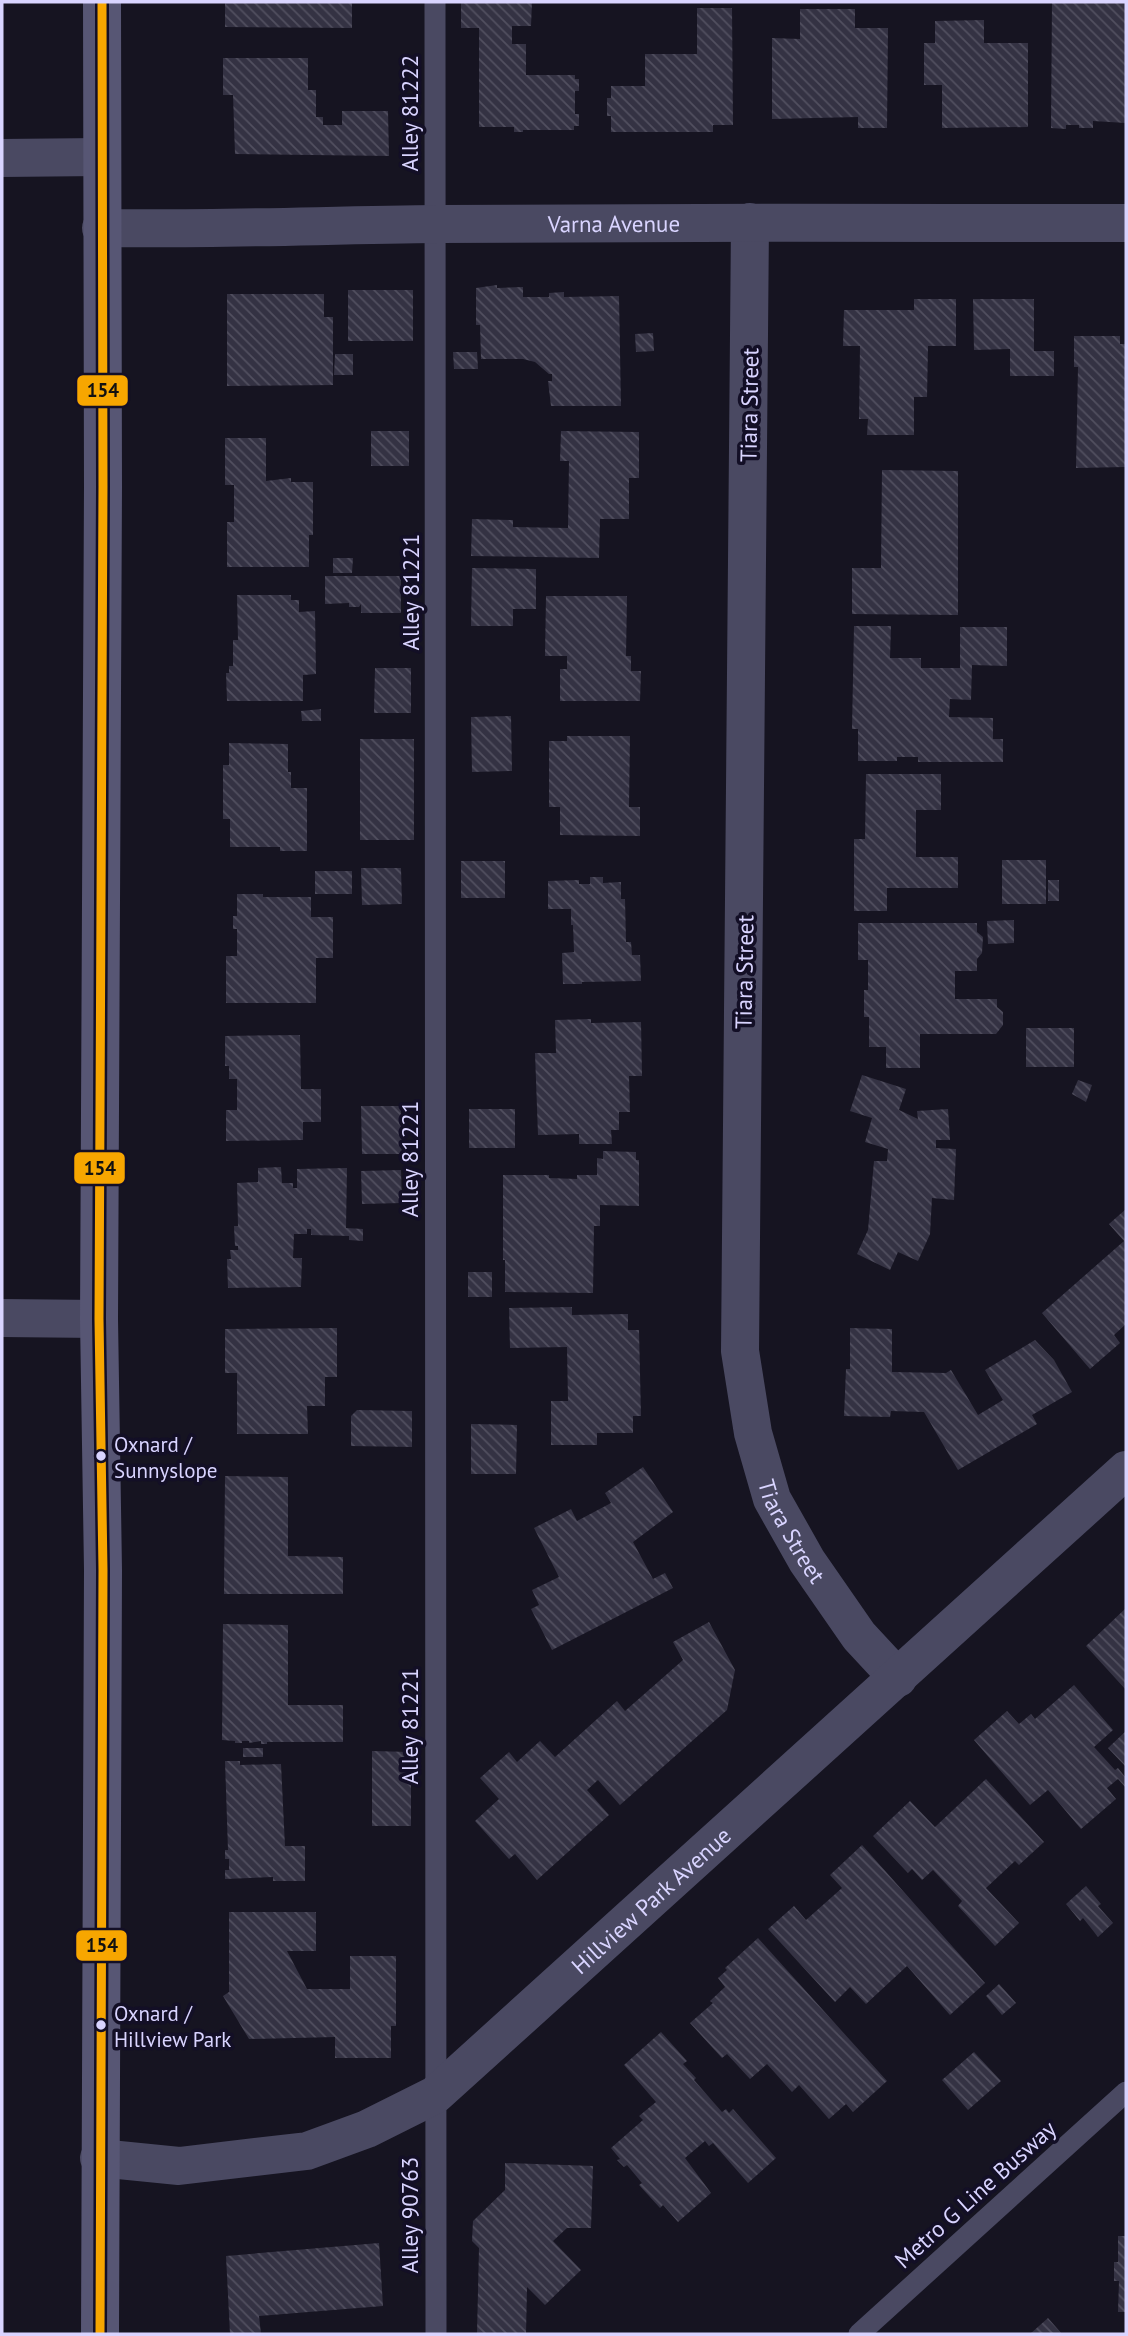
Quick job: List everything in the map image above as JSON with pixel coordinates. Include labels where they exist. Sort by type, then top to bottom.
[{"type":"main road","points":[[100,2334],[103,1570],[99,1319],[103,486],[100,157],[102,2]]},
{"type":"street","points":[[2,158],[100,157]]},
{"type":"street","name":"Varna Avenue","points":[[101,228],[750,222],[1126,223]]},
{"type":"street","name":"Tiara Street","points":[[750,222],[740,1351],[754,1433],[772,1499],[807,1561],[859,1636],[898,1678]]},
{"type":"street","points":[[2,1318],[99,1319]]},
{"type":"street","name":"Hillview Park Avenue","points":[[99,2158],[178,2166],[307,2151],[367,2129],[435,2095],[1126,1470]]},
{"type":"lane","name":"Alley 81222","points":[[435,2],[436,224]]},
{"type":"lane","name":"Alley 81221","points":[[435,2095],[436,224]]},
{"type":"lane","name":"Metro G Line Busway","points":[[859,2334],[1126,2092]]},
{"type":"lane","name":"Alley 90763","points":[[435,2095],[436,2334]]},
{"type":"building","points":[[225,2],[352,2],[352,28],[225,27]]},
{"type":"building","points":[[461,2],[532,2],[531,26],[512,26],[512,44],[526,44],[526,75],[575,75],[575,79],[579,79],[579,91],[575,91],[575,114],[579,114],[579,126],[574,126],[574,130],[523,132],[514,132],[514,127],[479,127],[479,28],[461,28]]},
{"type":"building","points":[[1052,2],[1126,2],[1126,123],[1093,121],[1093,128],[1066,125],[1066,129],[1051,128]]},
{"type":"building","points":[[697,8],[732,8],[733,125],[713,125],[713,132],[611,132],[611,116],[607,116],[607,98],[611,98],[611,86],[645,86],[645,54],[697,54]]},
{"type":"building","points":[[800,9],[855,9],[855,28],[888,28],[887,128],[858,128],[858,117],[772,119],[772,38],[800,39]]},
{"type":"building","points":[[984,20],[984,43],[1028,43],[1028,127],[942,128],[942,85],[924,85],[924,43],[935,43],[935,21]]},
{"type":"building","points":[[223,58],[308,58],[308,90],[316,90],[316,117],[323,117],[323,125],[342,125],[342,111],[388,111],[389,156],[235,154],[233,95],[223,95]]},
{"type":"building","points":[[497,285],[497,288],[523,287],[523,297],[549,297],[549,293],[564,292],[564,297],[619,296],[621,406],[551,406],[548,381],[552,381],[552,374],[535,362],[523,359],[481,359],[480,325],[476,325],[476,288]]},
{"type":"building","points":[[348,290],[413,290],[413,341],[348,341]]},
{"type":"building","points":[[227,294],[324,294],[324,317],[333,317],[333,385],[227,386]]},
{"type":"building","points":[[914,299],[956,299],[956,346],[928,346],[927,397],[914,397],[914,435],[867,435],[868,419],[859,419],[860,346],[843,346],[844,310],[914,310]]},
{"type":"building","points":[[973,299],[1034,299],[1034,351],[1054,351],[1054,376],[1010,376],[1010,349],[974,350]]},
{"type":"building","points":[[653,333],[654,351],[636,352],[635,334]]},
{"type":"building","points":[[1074,336],[1120,336],[1120,344],[1126,344],[1126,467],[1076,468],[1078,367],[1074,367]]},
{"type":"building","points":[[453,352],[477,352],[478,369],[454,369]]},
{"type":"building","points":[[335,354],[353,354],[353,375],[334,375]]},
{"type":"building","points":[[371,431],[409,431],[409,466],[371,466]]},
{"type":"building","points":[[561,431],[639,432],[639,478],[629,478],[629,519],[600,519],[599,558],[471,556],[472,519],[513,520],[513,527],[568,528],[569,461],[560,461]]},
{"type":"building","points":[[225,438],[266,438],[266,481],[291,478],[291,482],[313,482],[313,535],[309,535],[309,567],[227,567],[227,522],[234,522],[234,485],[225,485]]},
{"type":"building","points":[[882,470],[958,471],[958,615],[852,614],[852,568],[881,568]]},
{"type":"building","points":[[333,558],[353,558],[352,573],[333,573]]},
{"type":"building","points":[[472,568],[536,569],[536,609],[513,609],[513,626],[471,626]]},
{"type":"building","points":[[325,576],[401,576],[401,613],[361,613],[361,604],[359,607],[349,607],[349,603],[325,604]]},
{"type":"building","points":[[237,595],[291,595],[291,600],[299,600],[299,612],[315,611],[316,674],[303,675],[303,701],[227,701],[226,673],[229,673],[229,666],[233,666],[233,640],[238,640]]},
{"type":"building","points":[[546,596],[627,596],[626,656],[631,656],[631,671],[641,671],[640,701],[560,701],[560,669],[567,669],[567,656],[545,656]]},
{"type":"building","points":[[854,626],[891,626],[890,658],[921,658],[921,668],[960,668],[960,627],[1007,627],[1007,666],[972,665],[971,700],[950,699],[949,717],[993,718],[993,739],[1003,739],[1003,762],[918,762],[918,757],[897,757],[897,761],[858,761],[858,729],[852,729]]},
{"type":"building","points":[[375,668],[411,668],[411,713],[374,713]]},
{"type":"building","points":[[321,709],[321,721],[302,721],[301,711]]},
{"type":"building","points":[[511,716],[512,771],[472,772],[471,717]]},
{"type":"building","points":[[567,736],[630,736],[629,807],[640,807],[640,836],[560,835],[560,807],[549,807],[549,741],[567,741]]},
{"type":"building","points":[[360,739],[414,739],[414,840],[360,840]]},
{"type":"building","points":[[229,743],[288,744],[291,788],[307,788],[307,851],[280,851],[280,847],[230,847],[230,819],[223,819],[223,765],[229,765]]},
{"type":"building","points":[[866,774],[941,774],[941,810],[916,810],[916,857],[958,857],[958,888],[887,888],[887,911],[854,911],[854,839],[865,839]]},
{"type":"building","points":[[1002,860],[1046,860],[1046,904],[1002,904]]},
{"type":"building","points":[[461,861],[505,861],[505,898],[461,898]]},
{"type":"building","points":[[361,868],[401,868],[402,904],[362,905]]},
{"type":"building","points":[[315,871],[352,871],[352,894],[315,894]]},
{"type":"building","points":[[590,877],[603,877],[603,883],[621,882],[621,899],[625,899],[626,942],[631,942],[632,955],[640,955],[641,981],[563,984],[562,953],[574,952],[571,909],[548,909],[548,881],[579,880],[579,884],[590,884]]},
{"type":"building","points":[[1048,880],[1059,880],[1059,901],[1048,901]]},
{"type":"building","points":[[237,894],[311,897],[311,917],[333,917],[333,958],[316,958],[316,1003],[226,1003],[226,956],[237,956],[237,929],[233,929],[233,916],[237,916]]},
{"type":"building","points":[[1014,920],[1014,943],[988,944],[987,921]]},
{"type":"building","points":[[858,923],[977,923],[977,932],[983,937],[977,971],[955,971],[955,999],[997,999],[997,1007],[1003,1012],[1003,1025],[996,1034],[920,1034],[920,1068],[886,1068],[886,1047],[869,1047],[869,1017],[864,1017],[864,990],[868,990],[868,960],[858,960]]},
{"type":"building","points":[[591,1019],[591,1023],[641,1022],[642,1076],[629,1076],[630,1112],[619,1112],[619,1130],[611,1130],[612,1144],[579,1144],[579,1134],[538,1135],[535,1053],[556,1053],[555,1020]]},
{"type":"building","points":[[1026,1028],[1074,1028],[1074,1067],[1026,1067]]},
{"type":"building","points":[[300,1035],[301,1089],[321,1089],[321,1122],[303,1122],[303,1140],[226,1141],[226,1110],[237,1110],[237,1079],[229,1079],[229,1066],[225,1066],[225,1036]]},
{"type":"building","points":[[862,1075],[906,1089],[899,1110],[918,1119],[917,1111],[948,1109],[950,1140],[936,1140],[936,1148],[956,1149],[954,1200],[932,1198],[930,1234],[918,1261],[898,1252],[890,1270],[857,1254],[868,1230],[874,1161],[887,1161],[888,1149],[865,1142],[872,1118],[850,1111]]},
{"type":"building","points":[[1078,1080],[1092,1085],[1086,1102],[1072,1094]]},
{"type":"building","points":[[361,1106],[401,1106],[402,1154],[362,1154]]},
{"type":"building","points":[[469,1109],[515,1109],[515,1148],[469,1148]]},
{"type":"building","points":[[603,1151],[636,1152],[636,1160],[639,1160],[639,1206],[600,1205],[600,1226],[594,1226],[593,1293],[505,1292],[503,1175],[549,1175],[549,1178],[577,1179],[577,1175],[597,1175],[597,1158],[603,1159]]},
{"type":"building","points":[[281,1167],[282,1183],[293,1183],[293,1188],[297,1188],[297,1169],[347,1168],[346,1228],[363,1229],[363,1241],[349,1240],[349,1236],[311,1235],[311,1229],[307,1229],[307,1234],[294,1234],[293,1258],[302,1258],[301,1287],[228,1288],[227,1259],[231,1259],[230,1250],[238,1250],[238,1246],[235,1246],[234,1226],[238,1226],[237,1183],[258,1182],[258,1168]]},
{"type":"building","points":[[401,1170],[402,1203],[362,1204],[361,1171]]},
{"type":"building","points":[[1126,1209],[1126,1324],[1114,1335],[1120,1343],[1090,1369],[1042,1313],[1124,1241],[1109,1224]]},
{"type":"building","points":[[468,1272],[492,1272],[492,1297],[468,1297]]},
{"type":"building","points":[[572,1307],[572,1315],[628,1314],[628,1330],[639,1330],[641,1416],[633,1416],[633,1433],[597,1433],[597,1445],[551,1445],[551,1401],[568,1401],[567,1347],[510,1348],[509,1308]]},
{"type":"building","points":[[337,1328],[337,1377],[325,1377],[325,1406],[307,1406],[308,1434],[237,1434],[237,1373],[225,1373],[225,1329]]},
{"type":"building","points":[[850,1328],[892,1329],[892,1372],[946,1373],[951,1370],[978,1415],[1003,1400],[985,1370],[1035,1340],[1054,1360],[1072,1392],[1032,1415],[1037,1424],[958,1470],[924,1412],[891,1411],[890,1417],[844,1416],[846,1369],[850,1369]]},
{"type":"building","points":[[357,1410],[412,1411],[412,1447],[351,1446],[351,1416]]},
{"type":"building","points":[[471,1424],[517,1425],[516,1474],[471,1474]]},
{"type":"building","points":[[643,1467],[673,1512],[633,1542],[653,1579],[665,1573],[673,1588],[552,1650],[531,1609],[539,1605],[532,1590],[559,1577],[534,1528],[571,1509],[577,1521],[611,1503],[605,1493]]},
{"type":"building","points":[[225,1476],[288,1477],[288,1556],[343,1557],[343,1594],[224,1594]]},
{"type":"building","points":[[1126,1608],[1126,1690],[1086,1646]]},
{"type":"building","points":[[709,1622],[735,1670],[727,1710],[620,1805],[598,1780],[587,1790],[609,1815],[537,1880],[515,1854],[509,1859],[475,1821],[499,1799],[480,1778],[509,1752],[517,1762],[540,1741],[555,1757],[617,1701],[625,1711],[683,1660],[673,1642]]},
{"type":"building","points":[[223,1624],[288,1625],[288,1705],[343,1705],[343,1742],[261,1744],[261,1741],[235,1743],[222,1740]]},
{"type":"building","points":[[1074,1685],[1113,1730],[1094,1747],[1126,1778],[1126,1788],[1118,1779],[1107,1788],[1116,1799],[1081,1829],[1048,1790],[1030,1805],[974,1740],[1007,1711],[1019,1724],[1031,1714],[1035,1719]]},
{"type":"building","points":[[1126,1731],[1126,1767],[1108,1748]]},
{"type":"building","points":[[243,1748],[263,1748],[263,1757],[243,1757]]},
{"type":"building","points":[[372,1751],[411,1752],[411,1826],[372,1826]]},
{"type":"building","points":[[225,1761],[240,1761],[240,1765],[281,1764],[285,1846],[305,1846],[305,1881],[273,1881],[273,1877],[225,1879],[225,1870],[229,1870],[229,1859],[225,1859],[225,1850],[228,1850]]},
{"type":"building","points":[[986,1779],[1044,1842],[1019,1865],[1015,1861],[986,1888],[1019,1923],[995,1946],[958,1906],[962,1901],[933,1870],[922,1880],[912,1869],[908,1873],[873,1836],[910,1801],[935,1827]]},
{"type":"building","points":[[862,1845],[985,1983],[950,2015],[907,1966],[866,2004],[850,1987],[835,2002],[768,1929],[794,1906],[806,1920],[842,1888],[830,1875]]},
{"type":"building","points":[[1086,1886],[1113,1923],[1098,1937],[1083,1918],[1080,1921],[1066,1904]]},
{"type":"building","points":[[229,1912],[316,1912],[316,1951],[287,1951],[307,1989],[350,1989],[350,1956],[396,1956],[396,2026],[391,2026],[391,2058],[335,2058],[335,2037],[249,2039],[223,1996],[229,1992]]},
{"type":"building","points":[[758,1938],[887,2081],[853,2112],[846,2104],[829,2119],[799,2085],[792,2092],[767,2064],[750,2079],[727,2054],[722,2058],[690,2023],[713,2003],[710,2001],[725,1987],[718,1978],[727,1970],[725,1968]]},
{"type":"building","points":[[999,1984],[1016,2003],[1002,2015],[986,1996]]},
{"type":"building","points":[[661,2032],[687,2061],[683,2064],[722,2112],[726,2109],[729,2113],[733,2109],[776,2158],[748,2183],[713,2143],[709,2146],[705,2141],[685,2158],[711,2193],[678,2222],[663,2205],[660,2208],[639,2185],[642,2183],[627,2165],[624,2167],[617,2160],[620,2159],[611,2148],[643,2120],[639,2116],[656,2102],[624,2065]]},
{"type":"building","points":[[974,2052],[1001,2081],[968,2110],[942,2080]]},
{"type":"building","points":[[505,2163],[593,2166],[591,2228],[567,2228],[553,2241],[581,2270],[545,2305],[527,2287],[526,2334],[477,2334],[479,2248],[472,2241],[473,2221],[505,2190]]},
{"type":"building","points":[[1118,2236],[1126,2236],[1126,2312],[1118,2312],[1119,2281],[1114,2281],[1114,2262],[1118,2262]]},
{"type":"building","points":[[379,2243],[383,2306],[259,2316],[261,2334],[230,2334],[226,2256]]},
{"type":"building","points":[[1048,2318],[1062,2334],[1030,2334]]},
{"type":"transit line","name":"154","points":[[100,2334],[103,1570],[99,1319],[103,486],[102,2]]},
{"type":"place","name":"Oxnard / Sunnyslope","points":[[101,1456]]},
{"type":"place","name":"Oxnard / Hillview Park","points":[[101,2025]]}]
